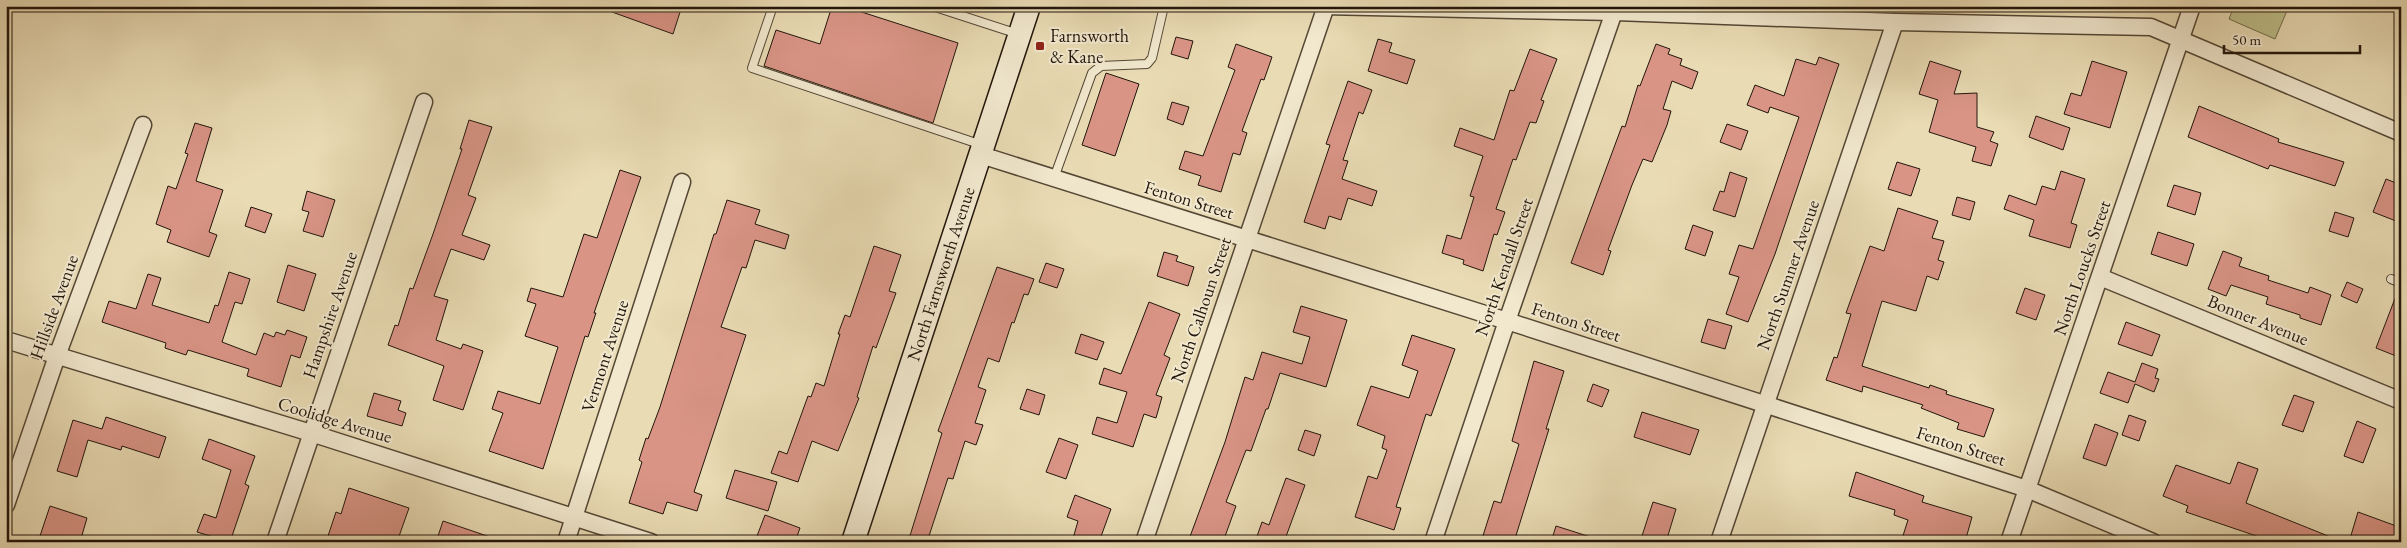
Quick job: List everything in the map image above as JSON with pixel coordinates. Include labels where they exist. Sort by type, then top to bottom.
[{"type":"main road","name":"North Farnsworth Avenue","points":[[853,542],[1029,6]]},
{"type":"street","points":[[1322,6],[1616,9],[1895,22],[2151,27],[2401,133]]},
{"type":"street","name":"North Calhoun Street","points":[[1144,542],[1326,6]]},
{"type":"street","name":"North Loucks Street","points":[[2009,542],[2192,6]]},
{"type":"street","name":"North Kendall Street","points":[[1433,542],[1506,321],[1616,9]]},
{"type":"street","name":"North Sumner Avenue","points":[[1719,542],[1895,22]]},
{"type":"street","name":"Hampshire Avenue","points":[[275,542],[424,102]]},
{"type":"street","name":"Hillside Avenue","points":[[6,505],[57,356],[143,125]]},
{"type":"street","name":"Fenton Street","points":[[982,150],[1054,178],[1766,404],[2027,489],[2153,542]]},
{"type":"street","name":"Vermont Avenue","points":[[566,542],[682,182]]},
{"type":"street","name":"Bonner Avenue","points":[[2100,277],[2401,401]]},
{"type":"street","name":"Coolidge Avenue","points":[[6,340],[311,433],[651,542]]},
{"type":"lane","points":[[773,6],[752,68],[982,150]]},
{"type":"lane","points":[[932,6],[1020,34]]},
{"type":"lane","points":[[1054,178],[1092,73],[1101,66],[1147,64],[1152,58],[1164,6]]},
{"type":"lane","points":[[2391,279],[2401,283]]},
{"type":"green space","points":[[2234,6],[2289,6],[2275,39],[2229,19]]},
{"type":"building","points":[[602,6],[682,6],[673,34],[601,8]]},
{"type":"building","points":[[832,6],[843,6],[958,43],[933,123],[764,66],[776,30],[820,44]]},
{"type":"building","points":[[1176,37],[1193,41],[1188,59],[1171,54]]},
{"type":"building","points":[[1378,39],[1392,43],[1389,52],[1415,60],[1407,84],[1368,71]]},
{"type":"building","points":[[1236,44],[1272,57],[1264,80],[1261,79],[1242,131],[1247,133],[1240,155],[1233,153],[1221,192],[1198,185],[1201,176],[1179,169],[1185,151],[1203,156],[1235,70],[1228,67]]},
{"type":"building","points":[[1656,44],[1670,49],[1668,54],[1682,59],[1680,65],[1698,72],[1692,89],[1672,81],[1663,109],[1671,111],[1667,125],[1652,162],[1643,159],[1608,250],[1611,251],[1603,275],[1571,263],[1622,126],[1625,127],[1638,85],[1640,86]]},
{"type":"building","points":[[1530,49],[1557,59],[1541,100],[1544,101],[1536,123],[1530,122],[1516,160],[1513,159],[1496,209],[1505,212],[1497,235],[1494,234],[1483,271],[1463,264],[1464,260],[1442,253],[1447,235],[1461,239],[1474,197],[1470,196],[1483,156],[1454,146],[1460,128],[1494,140],[1510,90],[1514,91]]},
{"type":"building","points":[[1819,57],[1839,64],[1775,254],[1748,322],[1726,314],[1739,277],[1729,274],[1739,245],[1753,249],[1799,117],[1770,107],[1768,113],[1747,105],[1755,85],[1784,96],[1796,59],[1816,65]]},
{"type":"building","points":[[1930,61],[1961,71],[1954,94],[1977,93],[1977,127],[1994,132],[1990,141],[1998,144],[1991,166],[1972,161],[1976,147],[1929,132],[1938,100],[1919,94]]},
{"type":"building","points":[[2092,61],[2127,72],[2110,128],[2064,114],[2071,93],[2081,96]]},
{"type":"building","points":[[1106,73],[1139,84],[1115,156],[1082,145]]},
{"type":"building","points":[[1348,81],[1372,90],[1363,114],[1359,112],[1343,160],[1348,161],[1342,179],[1377,191],[1372,206],[1348,198],[1341,220],[1329,216],[1325,229],[1304,222],[1330,145],[1326,144]]},
{"type":"building","points":[[1172,102],[1189,107],[1183,125],[1167,119]]},
{"type":"building","points":[[2199,106],[2279,139],[2278,142],[2344,162],[2335,186],[2270,165],[2268,169],[2188,137]]},
{"type":"building","points":[[2036,116],[2070,128],[2063,150],[2029,137]]},
{"type":"building","points":[[469,120],[492,127],[468,195],[476,198],[462,235],[490,245],[484,260],[451,249],[434,296],[448,300],[436,340],[461,349],[463,344],[483,351],[463,410],[433,400],[444,366],[388,345],[395,325],[398,326],[410,288],[413,289],[433,234],[462,149],[460,149]]},
{"type":"building","points":[[195,123],[212,128],[196,181],[223,190],[209,232],[217,235],[209,257],[167,242],[171,230],[156,224],[168,186],[176,189],[188,154],[185,153]]},
{"type":"building","points":[[1727,124],[1748,131],[1741,150],[1720,142]]},
{"type":"building","points":[[1897,162],[1920,169],[1911,196],[1888,189]]},
{"type":"building","points":[[620,170],[641,177],[594,313],[596,313],[588,337],[585,336],[543,469],[489,451],[503,413],[492,409],[498,391],[540,404],[558,347],[525,336],[536,304],[527,301],[531,288],[563,297],[584,234],[597,238]]},
{"type":"building","points":[[2061,171],[2085,179],[2071,223],[2077,225],[2070,248],[2029,236],[2034,220],[2004,209],[2009,195],[2036,205],[2042,186],[2055,190]]},
{"type":"building","points":[[1730,172],[1747,178],[1735,217],[1713,210],[1720,191],[1724,192]]},
{"type":"building","points":[[2386,179],[2401,185],[2401,223],[2373,212]]},
{"type":"building","points":[[2174,185],[2201,193],[2195,215],[2167,206]]},
{"type":"building","points":[[307,191],[335,200],[323,237],[303,231],[309,212],[302,210]]},
{"type":"building","points":[[1957,197],[1975,202],[1970,220],[1952,215]]},
{"type":"building","points":[[727,200],[760,210],[755,224],[789,235],[785,249],[755,240],[746,268],[742,267],[721,327],[746,335],[694,492],[702,495],[697,511],[667,502],[663,514],[629,503],[642,462],[639,460],[646,438],[648,439],[660,407],[714,234],[716,234]]},
{"type":"building","points":[[251,207],[272,214],[265,233],[245,226]]},
{"type":"building","points":[[1898,208],[1938,221],[1932,238],[1944,241],[1938,260],[1944,262],[1938,280],[1927,276],[1916,311],[1882,301],[1862,366],[1929,388],[1930,385],[1947,391],[1946,394],[1994,409],[1984,437],[1957,429],[1959,423],[1921,408],[1923,405],[1863,386],[1862,392],[1826,380],[1834,357],[1837,358],[1851,314],[1846,313],[1870,246],[1884,251]]},
{"type":"building","points":[[2335,212],[2354,218],[2348,237],[2329,231]]},
{"type":"building","points":[[1693,225],[1713,232],[1705,256],[1685,249]]},
{"type":"building","points":[[2158,232],[2194,244],[2187,266],[2151,254]]},
{"type":"building","points":[[874,246],[901,255],[889,291],[896,293],[876,348],[873,346],[857,397],[859,398],[838,451],[812,441],[798,482],[771,473],[779,451],[787,454],[808,396],[811,397],[816,383],[824,386],[840,334],[838,334],[845,315],[850,317]]},
{"type":"building","points":[[2223,251],[2242,258],[2239,266],[2269,276],[2268,280],[2308,293],[2310,287],[2331,295],[2321,325],[2300,318],[2300,315],[2266,304],[2268,297],[2231,285],[2226,296],[2208,289]]},
{"type":"building","points":[[1164,252],[1178,256],[1176,261],[1194,267],[1188,286],[1157,276]]},
{"type":"building","points":[[1046,263],[1064,269],[1057,288],[1039,282]]},
{"type":"building","points":[[288,265],[316,274],[304,311],[277,302]]},
{"type":"building","points":[[997,267],[1034,279],[1028,295],[1024,294],[1014,323],[1012,322],[999,362],[988,358],[978,387],[986,390],[975,423],[983,425],[976,445],[965,441],[953,479],[948,478],[927,542],[908,542],[942,433],[938,431]]},
{"type":"building","points":[[229,272],[250,279],[242,304],[235,302],[222,342],[256,355],[264,333],[274,337],[276,332],[285,335],[287,330],[307,337],[300,358],[291,355],[281,387],[247,376],[249,369],[188,350],[186,355],[165,348],[166,343],[102,322],[109,301],[136,309],[148,274],[161,278],[152,305],[209,323],[215,305],[218,306]]},
{"type":"building","points":[[2347,282],[2363,289],[2357,303],[2341,296]]},
{"type":"building","points":[[2025,288],[2045,295],[2036,320],[2016,313]]},
{"type":"building","points":[[2399,288],[2401,289],[2401,358],[2376,348]]},
{"type":"building","points":[[1149,302],[1180,314],[1164,355],[1170,358],[1156,395],[1162,397],[1156,418],[1144,414],[1133,447],[1092,434],[1097,417],[1117,423],[1127,392],[1099,384],[1104,368],[1121,374]]},
{"type":"building","points":[[1301,306],[1347,320],[1326,387],[1280,373],[1251,451],[1246,450],[1226,502],[1236,506],[1223,542],[1188,542],[1225,442],[1245,377],[1253,380],[1262,352],[1302,364],[1310,337],[1293,332]]},
{"type":"building","points":[[1708,319],[1732,326],[1725,349],[1701,342]]},
{"type":"building","points":[[2126,322],[2160,335],[2152,356],[2118,344]]},
{"type":"building","points":[[1081,334],[1104,342],[1097,360],[1075,353]]},
{"type":"building","points":[[1412,335],[1455,349],[1431,416],[1426,414],[1396,507],[1401,508],[1394,530],[1355,517],[1368,476],[1377,479],[1387,450],[1382,448],[1385,436],[1357,425],[1371,386],[1409,398],[1418,371],[1402,365]]},
{"type":"building","points":[[1534,361],[1564,371],[1546,429],[1549,429],[1514,542],[1481,542],[1494,501],[1501,503],[1519,444],[1512,441]]},
{"type":"building","points":[[2142,363],[2158,369],[2155,378],[2159,379],[2154,392],[2135,384],[2128,403],[2100,393],[2108,372],[2135,382]]},
{"type":"building","points":[[1593,384],[1609,390],[1602,407],[1587,401]]},
{"type":"building","points":[[1027,389],[1045,395],[1039,415],[1020,409]]},
{"type":"building","points":[[374,393],[401,401],[398,410],[406,413],[402,426],[367,416]]},
{"type":"building","points":[[2294,395],[2314,402],[2303,432],[2282,425]]},
{"type":"building","points":[[1642,412],[1699,430],[1690,455],[1634,437]]},
{"type":"building","points":[[2129,415],[2146,421],[2139,441],[2122,435]]},
{"type":"building","points":[[106,417],[166,437],[159,458],[122,446],[121,450],[88,440],[77,477],[57,471],[73,420],[102,429]]},
{"type":"building","points":[[2357,421],[2376,429],[2363,463],[2344,456]]},
{"type":"building","points":[[2095,424],[2118,433],[2106,466],[2083,458]]},
{"type":"building","points":[[1305,430],[1321,435],[1314,456],[1298,450]]},
{"type":"building","points":[[1059,438],[1078,445],[1066,479],[1046,472]]},
{"type":"building","points":[[209,439],[255,456],[245,484],[249,486],[230,542],[197,532],[204,514],[216,518],[231,470],[202,459]]},
{"type":"building","points":[[2238,462],[2258,469],[2246,503],[2343,542],[2274,542],[2186,512],[2188,506],[2163,496],[2176,465],[2230,484]]},
{"type":"building","points":[[735,470],[777,482],[768,511],[726,498]]},
{"type":"building","points":[[1856,472],[1924,496],[1922,502],[1972,517],[1965,542],[1901,542],[1908,520],[1894,515],[1895,510],[1849,496]]},
{"type":"building","points":[[1286,478],[1305,485],[1284,542],[1255,542],[1262,522],[1269,525]]},
{"type":"building","points":[[349,488],[409,508],[397,542],[344,542],[328,536],[336,512],[341,514]]},
{"type":"building","points":[[1075,495],[1111,509],[1099,542],[1072,542],[1078,521],[1067,517]]},
{"type":"building","points":[[1653,502],[1676,509],[1666,542],[1640,542]]},
{"type":"building","points":[[50,506],[87,518],[80,542],[38,542]]},
{"type":"building","points":[[2358,512],[2399,527],[2394,542],[2349,542]]},
{"type":"building","points":[[765,515],[800,528],[795,542],[773,542],[757,536]]},
{"type":"building","points":[[443,521],[496,539],[496,542],[436,542]]},
{"type":"building","points":[[1556,526],[1597,539],[1596,542],[1551,542]]},
{"type":"place","name":"Farnsworth & Kane","points":[[1040,46]]}]
